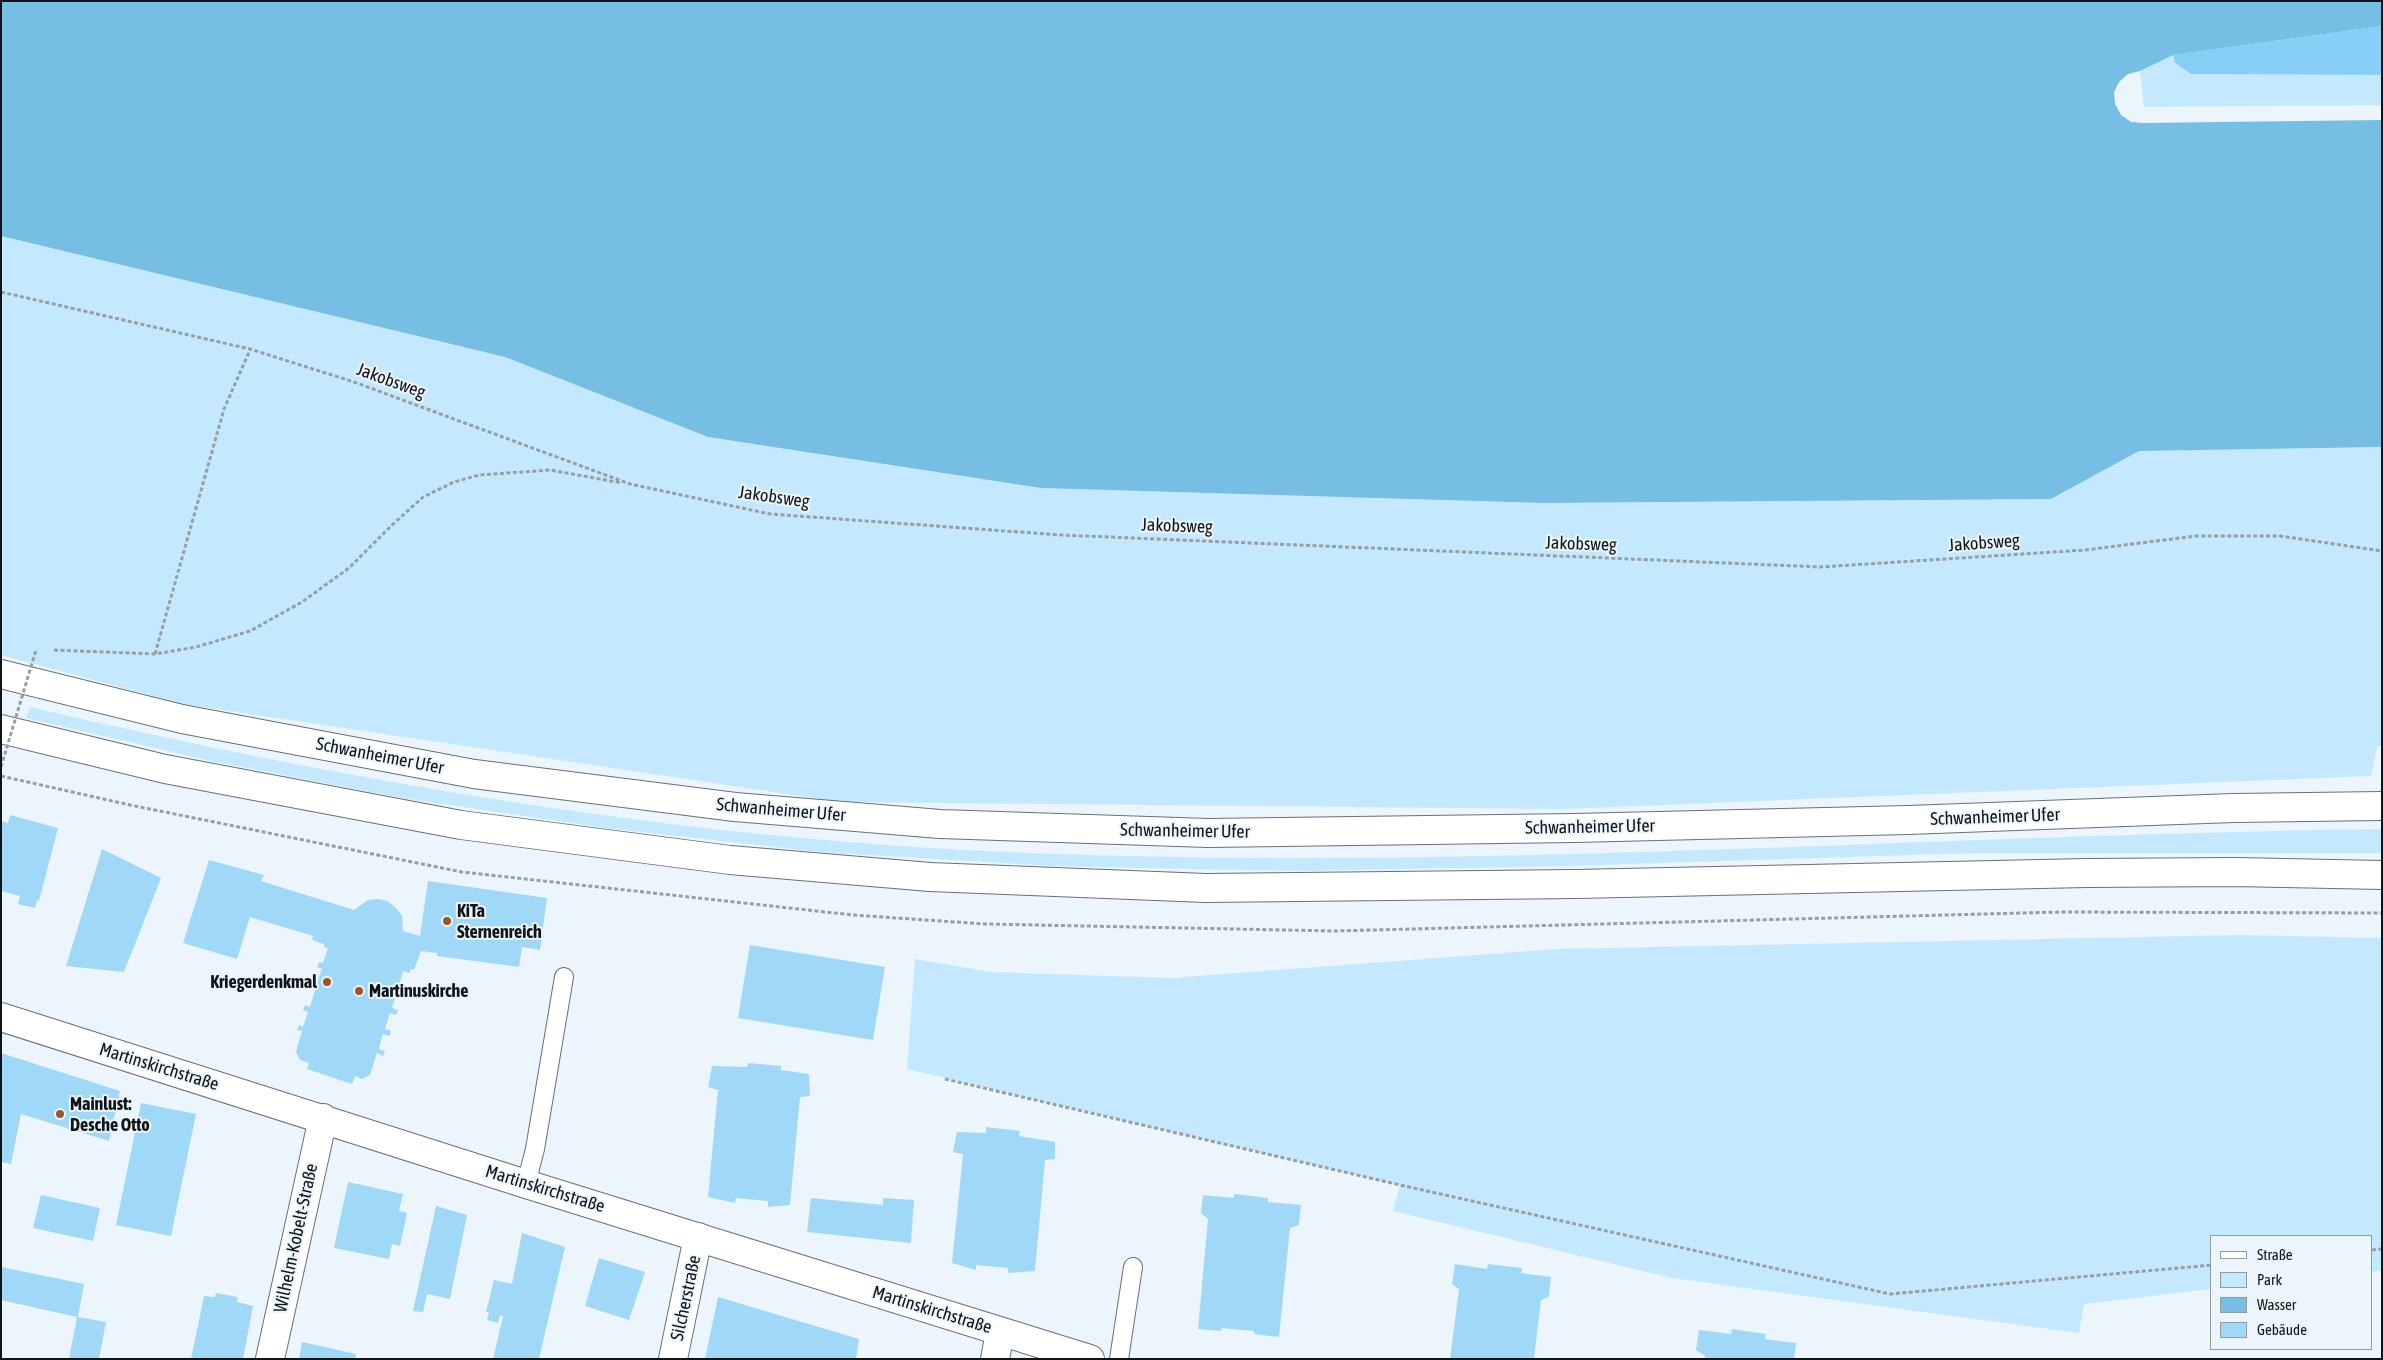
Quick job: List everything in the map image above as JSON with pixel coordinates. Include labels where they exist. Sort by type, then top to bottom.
[{"type":"main road","name":"Schwanheimer Ufer","points":[[1,674],[182,719],[474,774],[735,807],[940,824],[1208,833],[1878,820],[2233,808],[2382,806]]},
{"type":"main road","points":[[1,729],[164,769],[461,825],[730,860],[930,877],[1206,888],[1576,884],[2087,873],[2235,872],[2382,876]]},
{"type":"main road","name":"Martinskirchstraße","points":[[1,1017],[526,1184],[1090,1359]]},
{"type":"main road","name":"Wilhelm-Kobelt-Straße","points":[[270,1359],[323,1118]]},
{"type":"main road","name":"Silcherstraße","points":[[673,1359],[698,1237]]},
{"type":"main road","points":[[994,1359],[1000,1332]]},
{"type":"lane","points":[[526,1184],[535,1149],[564,977]]},
{"type":"lane","points":[[1119,1359],[1133,1267]]},
{"type":"path","name":"Jakobsweg","points":[[1,292],[250,350],[354,382],[630,484],[770,514],[1061,535],[1821,568],[2085,550],[2204,536],[2280,536],[2382,551]]},
{"type":"path","points":[[154,654],[224,409],[250,350]]},
{"type":"path","points":[[1,767],[36,650],[154,654],[196,647],[250,631],[302,602],[349,568],[423,497],[454,482],[479,475],[550,470],[630,484]]},
{"type":"path","points":[[945,1079],[1400,1185],[1890,1294],[2210,1265]]},
{"type":"green space","points":[[2173,55],[2175,63],[2191,74],[2382,75],[2382,105],[2144,107],[2140,71]]},
{"type":"green space","points":[[1,236],[505,357],[708,437],[1041,488],[1542,503],[2051,499],[2139,451],[2382,447],[2382,746],[2377,746],[2371,776],[1564,809],[841,802],[183,704],[1,655]]},
{"type":"green space","points":[[30,707],[153,735],[277,760],[401,784],[526,804],[776,836],[902,846],[1028,853],[1366,858],[1536,855],[2213,832],[2382,829],[2382,853],[1973,853],[1568,866],[1291,871],[1053,866],[820,852],[605,828],[403,798],[211,761],[26,718]]},
{"type":"green space","points":[[2240,935],[2382,938],[2382,1270],[2373,1272],[2373,1235],[2210,1235],[2210,1289],[2084,1304],[2079,1333],[1672,1278],[1393,1211],[1400,1185],[907,1069],[915,959],[991,972],[1171,978],[1557,949]]},
{"type":"shaded area","points":[[2382,26],[2382,75],[2191,74],[2175,63],[2173,55]]},
{"type":"water","points":[[1,1],[2382,1],[2382,26],[2173,55],[2140,71],[2128,74],[2119,82],[2114,92],[2115,104],[2121,115],[2131,122],[2382,120],[2382,447],[2139,451],[2051,499],[1542,503],[1041,488],[708,437],[505,357],[1,236]]},
{"type":"building","points":[[10,815],[58,828],[39,901],[37,900],[35,908],[18,904],[20,896],[1,891],[1,844],[3,843],[1,842],[1,821],[8,823]]},
{"type":"building","points":[[102,849],[161,878],[124,972],[66,966]]},
{"type":"building","points":[[209,860],[264,875],[261,881],[354,910],[368,900],[378,899],[387,901],[402,916],[403,931],[420,936],[428,881],[547,898],[540,950],[522,947],[519,967],[437,956],[437,953],[421,951],[414,970],[411,969],[410,973],[403,971],[399,986],[405,989],[403,994],[397,992],[392,1008],[398,1010],[396,1015],[390,1013],[385,1029],[391,1031],[390,1036],[383,1034],[379,1049],[385,1051],[383,1056],[377,1053],[370,1075],[362,1079],[355,1076],[352,1084],[307,1069],[309,1063],[300,1060],[296,1052],[302,1031],[297,1030],[299,1025],[303,1027],[308,1012],[303,1010],[305,1005],[310,1007],[315,990],[310,989],[312,984],[316,985],[322,969],[317,967],[319,962],[323,963],[328,948],[324,947],[324,944],[312,940],[313,936],[250,917],[237,959],[183,943]]},
{"type":"building","points":[[750,945],[885,967],[873,1040],[738,1018]]},
{"type":"building","points":[[1,1053],[120,1091],[109,1141],[21,1114],[11,1164],[1,1162]]},
{"type":"building","points":[[748,1063],[781,1066],[781,1070],[809,1074],[810,1096],[800,1097],[790,1205],[768,1207],[768,1201],[736,1198],[735,1203],[708,1197],[718,1090],[708,1087],[712,1066],[747,1067]]},
{"type":"building","points":[[141,1103],[196,1114],[171,1236],[116,1225]]},
{"type":"building","points":[[986,1127],[1020,1131],[1019,1136],[1055,1142],[1055,1159],[1045,1160],[1035,1271],[1008,1273],[1008,1268],[976,1265],[976,1270],[952,1263],[963,1154],[953,1152],[957,1132],[986,1133]]},
{"type":"building","points":[[348,1182],[403,1194],[399,1211],[407,1213],[400,1246],[392,1244],[389,1259],[334,1248]]},
{"type":"building","points":[[1234,1194],[1268,1198],[1268,1202],[1301,1205],[1299,1225],[1290,1228],[1279,1337],[1254,1334],[1254,1331],[1221,1328],[1221,1331],[1198,1329],[1208,1219],[1201,1213],[1203,1195],[1234,1198]]},
{"type":"building","points":[[41,1195],[100,1208],[93,1241],[33,1228]]},
{"type":"building","points":[[811,1198],[883,1205],[883,1198],[914,1200],[911,1243],[807,1232]]},
{"type":"building","points":[[436,1206],[467,1215],[450,1299],[427,1294],[423,1312],[413,1311]]},
{"type":"building","points":[[522,1233],[565,1247],[539,1359],[493,1359],[503,1316],[500,1315],[498,1323],[487,1320],[489,1312],[486,1312],[494,1280],[512,1284]]},
{"type":"building","points":[[599,1258],[645,1272],[629,1320],[585,1306]]},
{"type":"building","points":[[1455,1264],[1487,1269],[1488,1264],[1522,1268],[1521,1273],[1551,1277],[1549,1297],[1541,1300],[1534,1359],[1450,1359],[1459,1289],[1452,1284]]},
{"type":"building","points":[[1,1267],[84,1284],[78,1317],[106,1322],[99,1359],[69,1359],[77,1317],[1,1300]]},
{"type":"building","points":[[216,1293],[238,1297],[237,1302],[253,1306],[243,1359],[191,1359],[204,1296],[215,1297]]},
{"type":"building","points":[[718,1297],[859,1339],[856,1359],[705,1359]]},
{"type":"building","points":[[1732,1329],[1766,1334],[1765,1339],[1796,1343],[1794,1359],[1705,1359],[1705,1356],[1696,1350],[1699,1330],[1731,1334]]},
{"type":"building","points":[[302,1342],[356,1354],[355,1359],[299,1359]]},
{"type":"place","name":"KiTa Sternenreich","points":[[447,921]]},
{"type":"place","name":"Kriegerdenkmal","points":[[327,982]]},
{"type":"place","name":"Martinuskirche","points":[[359,991]]},
{"type":"place","name":"Mainlust: Desche Otto","points":[[60,1114]]}]
